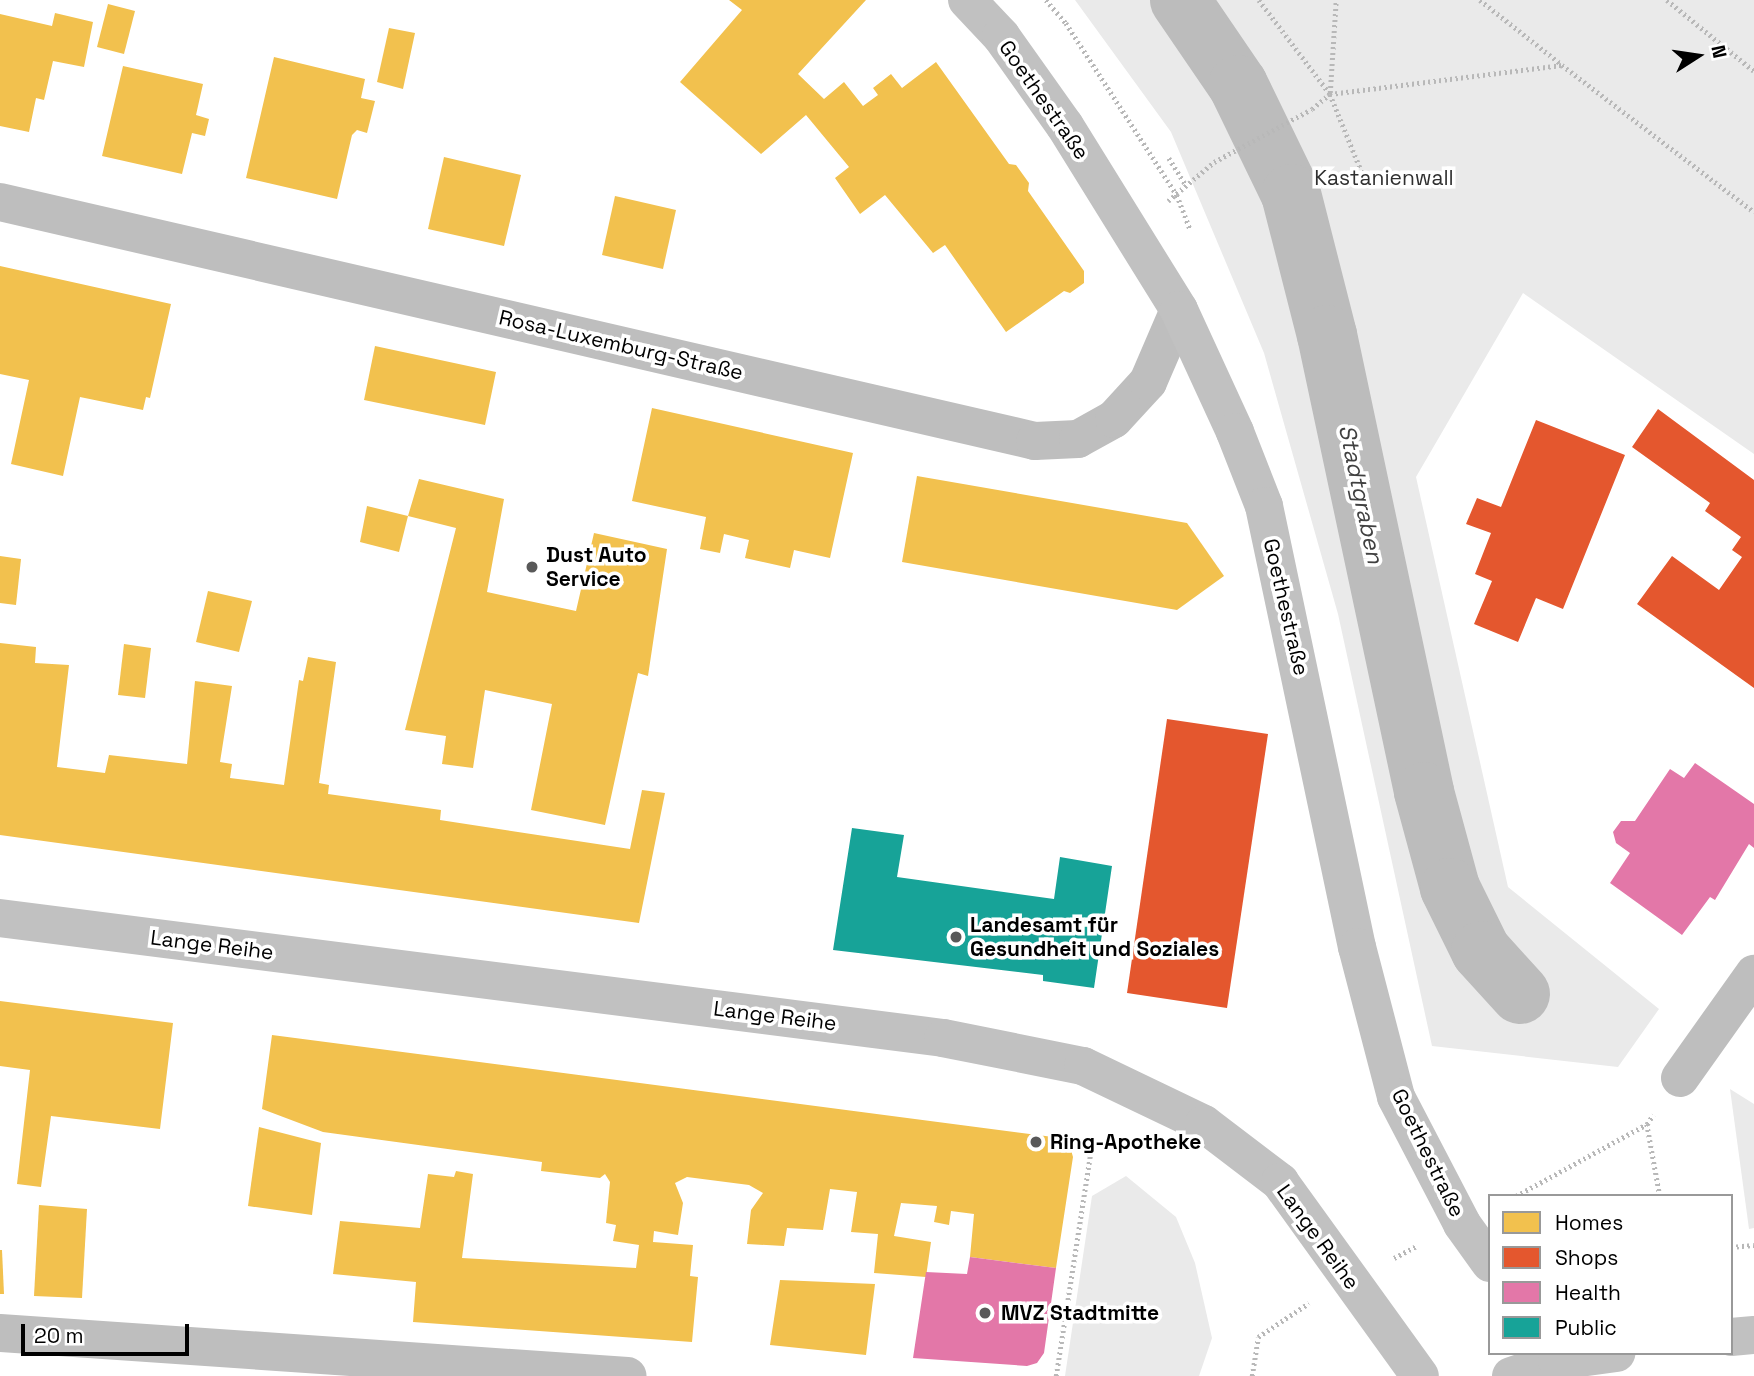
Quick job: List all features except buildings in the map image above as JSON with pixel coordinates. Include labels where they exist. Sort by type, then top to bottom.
[{"type":"main road","name":"Goethestraße","points":[[967,0],[1001,36],[1065,125],[1179,310],[1264,506],[1357,947],[1396,1097],[1462,1224],[1488,1259]]},
{"type":"main road","name":"Lange Reihe","points":[[0,918],[943,1038],[1083,1066],[1204,1124],[1280,1182],[1420,1376]]},
{"type":"main road","points":[[1733,1338],[1754,1335]]},
{"type":"main road","points":[[1511,1376],[1605,1355]]},
{"type":"street","name":"Rosa-Luxemburg-Straße","points":[[0,202],[1035,441],[1077,439],[1114,419],[1148,382],[1179,310]]},
{"type":"street","points":[[1680,1078],[1754,974]]},
{"type":"street","points":[[0,1333],[628,1376]]},
{"type":"path","points":[[1046,0],[1066,23],[1177,195]]},
{"type":"path","points":[[1259,0],[1330,94],[1366,182]]},
{"type":"path","points":[[1330,94],[1336,0]]},
{"type":"path","points":[[1480,0],[1754,212]]},
{"type":"path","points":[[1667,0],[1754,71]]},
{"type":"path","points":[[1129,231],[1177,195],[1214,162],[1312,109],[1330,94],[1562,65]]},
{"type":"path","points":[[1169,158],[1186,185]]},
{"type":"path","points":[[1520,1194],[1647,1124],[1660,1194]]},
{"type":"path","points":[[1056,1376],[1093,1136]]},
{"type":"path","points":[[1733,1247],[1754,1245]]},
{"type":"green space","name":"Kastanienwall","points":[[1075,0],[1754,0],[1754,454],[1523,293],[1416,477],[1508,887],[1659,1009],[1618,1067],[1432,1046],[1338,614],[1264,353],[1171,132]]},
{"type":"green space","points":[[1730,1089],[1754,1104],[1754,1228],[1749,1229]]},
{"type":"green space","points":[[1126,1176],[1176,1217],[1195,1263],[1212,1338],[1199,1376],[1065,1376],[1092,1196]]},
{"type":"waterway","name":"Stadtgraben","points":[[1180,0],[1238,85],[1291,194],[1327,335],[1424,792],[1450,888],[1481,951],[1520,994]]},
{"type":"place","name":"Dust Auto Service","points":[[532,567]]},
{"type":"place","name":"Landesamt für Gesundheit und Soziales","points":[[956,937]]},
{"type":"place","name":"Ring-Apotheke","points":[[1036,1142]]},
{"type":"place","name":"MVZ Stadtmitte","points":[[985,1313]]}]
